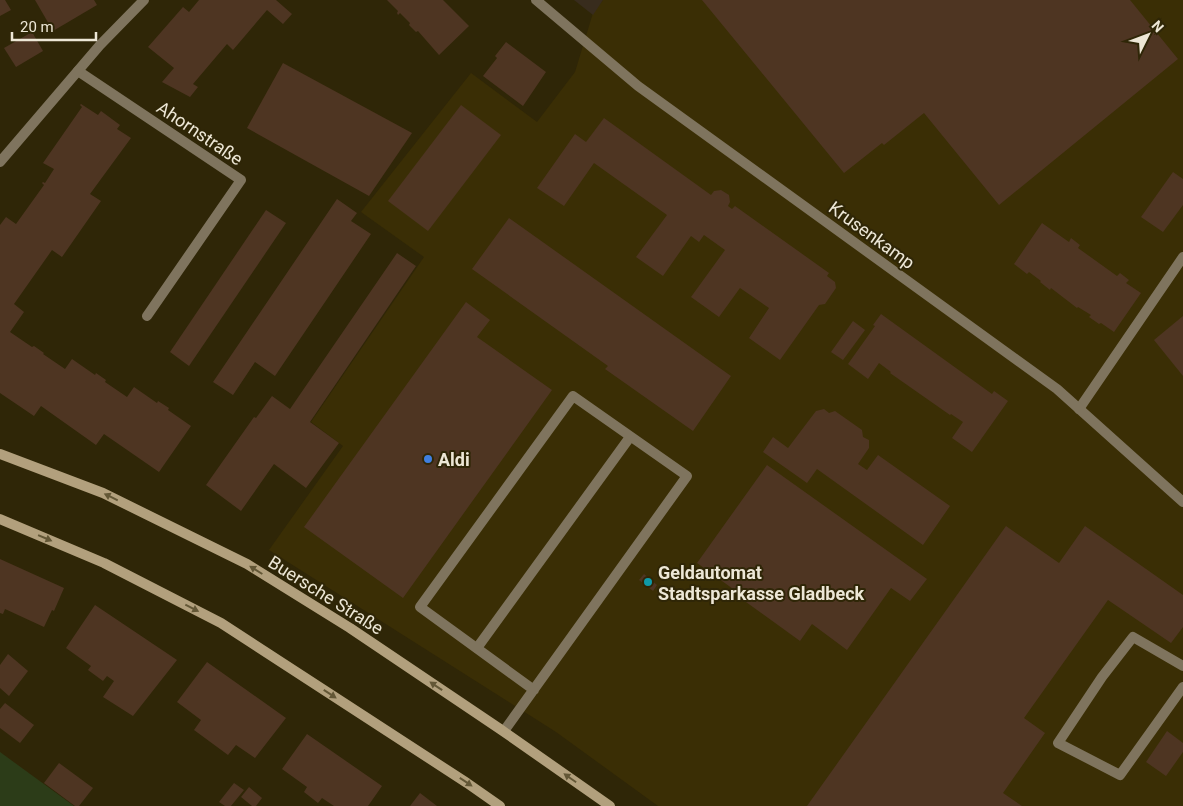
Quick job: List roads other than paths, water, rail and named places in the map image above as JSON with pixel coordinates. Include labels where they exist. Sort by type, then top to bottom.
[{"type":"main road","name":"Buersche Straße","points":[[0,454],[103,493],[247,564],[350,628],[504,731],[610,806]]},
{"type":"main road","points":[[0,519],[104,563],[221,623],[500,806]]},
{"type":"street","points":[[0,162],[100,45],[144,0]]},
{"type":"street","name":"Krusenkamp","points":[[536,0],[638,86],[1057,389],[1183,502]]},
{"type":"street","name":"Ahornstraße","points":[[78,71],[241,180],[147,316]]},
{"type":"street","points":[[1079,409],[1183,257]]},
{"type":"street","points":[[504,731],[534,690],[687,476],[573,396],[420,607],[534,690]]},
{"type":"street","points":[[478,648],[630,437]]},
{"type":"street","points":[[1183,666],[1133,637],[1102,677],[1058,743],[1120,775],[1183,687]]},
{"type":"place","name":"Aldi","points":[[428,459]]},
{"type":"place","name":"Geldautomat Stadtsparkasse Gladbeck","points":[[648,582]]}]
